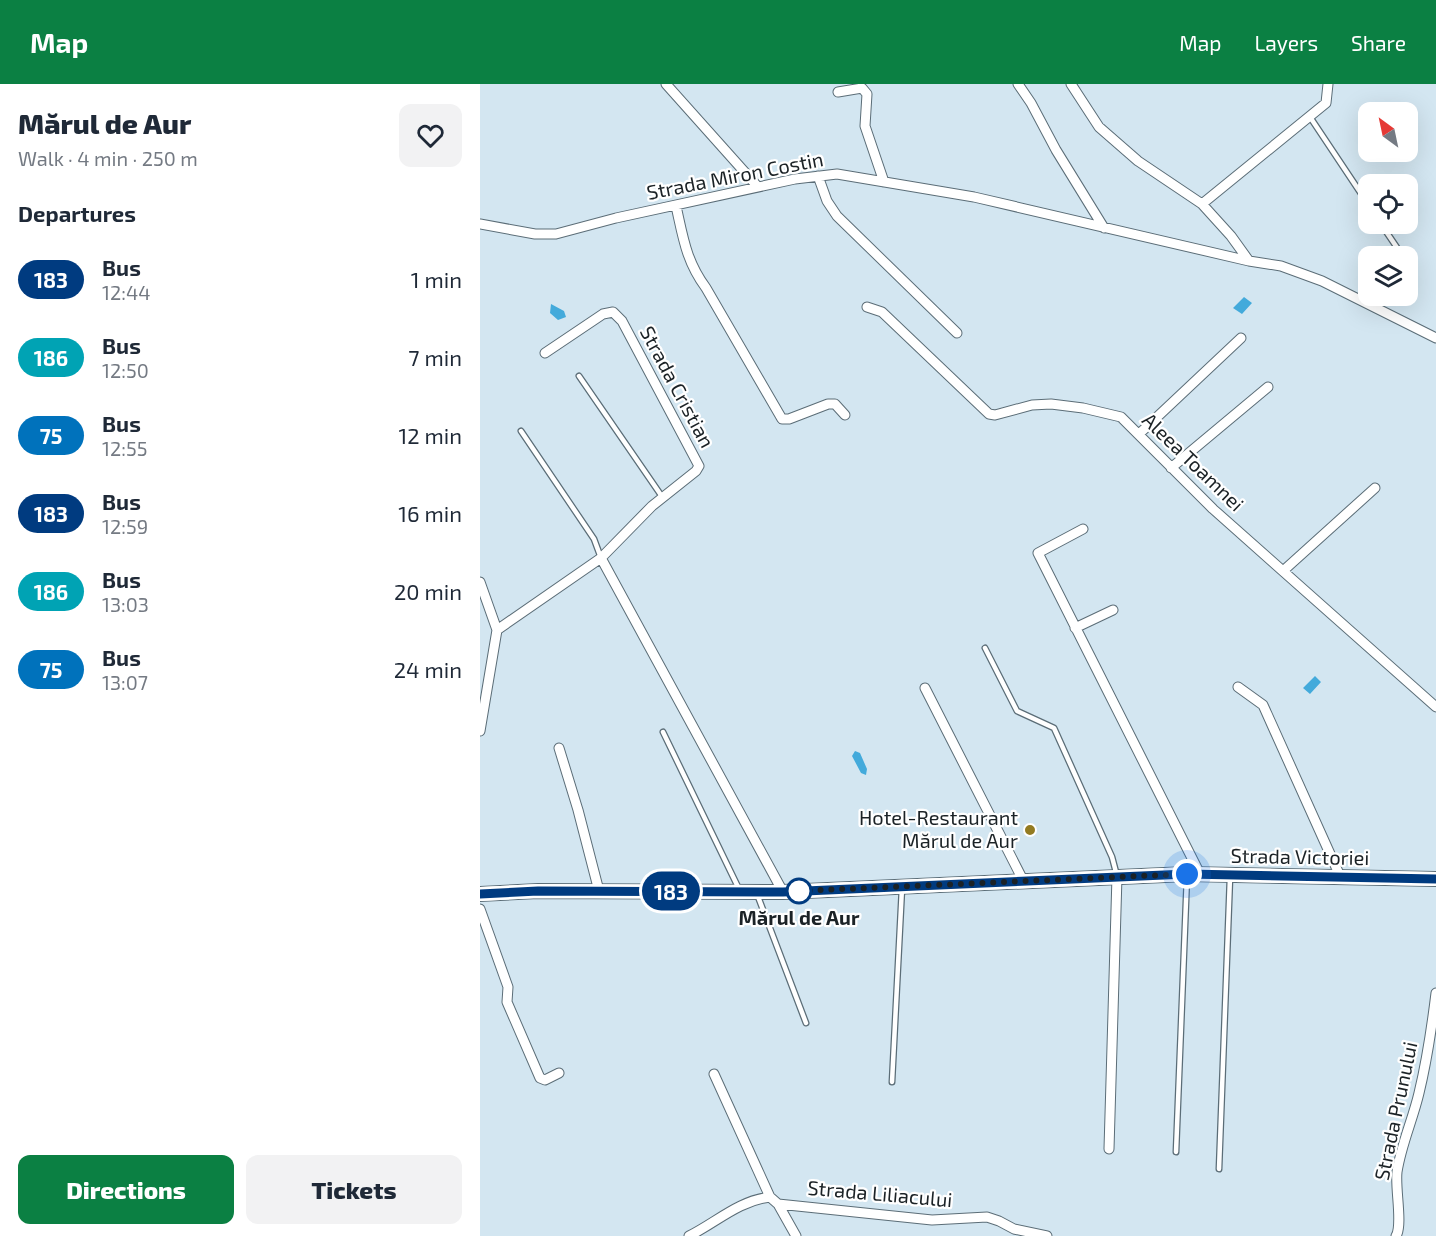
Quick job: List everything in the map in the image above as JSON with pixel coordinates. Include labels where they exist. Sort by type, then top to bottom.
[{"type":"street","points":[[666,84],[758,187]]},
{"type":"street","points":[[1018,84],[1032,103],[1056,150],[1104,228]]},
{"type":"street","points":[[1071,84],[1099,127],[1154,172],[1202,204],[1231,236],[1249,261]]},
{"type":"street","points":[[1202,204],[1326,103],[1328,84]]},
{"type":"street","points":[[838,92],[862,88],[867,94],[865,126],[884,182]]},
{"type":"street","name":"Strada Miron Costin","points":[[480,224],[535,234],[556,234],[758,187],[837,174],[974,197],[1249,261],[1281,266],[1322,281],[1436,338]]},
{"type":"street","points":[[818,176],[827,201],[837,216],[957,333]]},
{"type":"street","points":[[676,206],[687,256],[694,272],[706,288],[782,419],[789,419],[828,404],[835,404],[845,414]]},
{"type":"street","name":"Aleea Toamnei","points":[[867,307],[882,312],[989,414],[995,415],[1032,405],[1051,404],[1083,408],[1121,417],[1171,468],[1436,707]]},
{"type":"street","name":"Strada Cristian","points":[[497,630],[601,558],[699,466],[617,315],[613,312],[607,312],[545,353]]},
{"type":"street","points":[[1139,434],[1241,338]]},
{"type":"street","points":[[1171,468],[1268,387]]},
{"type":"street","points":[[1283,571],[1375,488]]},
{"type":"street","points":[[1083,529],[1038,553],[1194,874]]},
{"type":"street","points":[[601,558],[783,892]]},
{"type":"street","points":[[480,582],[497,630],[480,731]]},
{"type":"street","points":[[1076,628],[1113,610]]},
{"type":"street","points":[[1238,687],[1263,705],[1340,876]]},
{"type":"street","points":[[925,688],[1024,882]]},
{"type":"street","points":[[559,748],[599,891]]},
{"type":"street","name":"Strada Victoriei","points":[[480,894],[599,891],[783,892],[1194,874],[1436,879]]},
{"type":"street","points":[[1109,1149],[1117,876]]},
{"type":"street","points":[[480,909],[508,987],[507,1002],[540,1078],[545,1080],[559,1073]]},
{"type":"street","name":"Strada Prunului","points":[[1396,1236],[1399,1226],[1397,1173],[1420,1090],[1436,993]]},
{"type":"street","name":"Strada Liliacului","points":[[714,1074],[770,1197],[778,1204],[796,1236]]},
{"type":"street","points":[[689,1236],[711,1225],[732,1208],[746,1202],[770,1197]]},
{"type":"street","name":"Strada Liliacului","points":[[778,1204],[932,1220],[987,1217],[1014,1229],[1047,1236]]},
{"type":"lane","points":[[1310,117],[1358,189]]},
{"type":"lane","points":[[579,376],[663,498]]},
{"type":"lane","points":[[521,431],[594,539],[601,558]]},
{"type":"lane","points":[[985,648],[1017,711],[1054,728],[1112,857],[1117,876]]},
{"type":"lane","points":[[663,732],[740,891]]},
{"type":"lane","points":[[1176,1152],[1194,874]]},
{"type":"lane","points":[[1219,1169],[1230,875]]},
{"type":"lane","points":[[892,1082],[902,888]]},
{"type":"lane","points":[[756,891],[806,1023]]},
{"type":"water","points":[[1244,297],[1252,303],[1242,314],[1233,308]]},
{"type":"water","points":[[551,304],[564,311],[566,317],[558,320],[550,313]]},
{"type":"water","points":[[1315,676],[1321,682],[1310,694],[1303,688]]},
{"type":"water","points":[[855,751],[860,753],[867,769],[866,775],[861,773],[852,756]]},
{"type":"bus line","name":"183","points":[[480,894],[538,891],[783,892],[1187,874],[1436,879]]},
{"type":"place","name":"Hotel-Restaurant Mărul de Aur","points":[[1030,830]]},
{"type":"place","name":"Mărul de Aur","points":[[799,891]]},
{"type":"route","points":[[799,891],[1187,874]]}]
